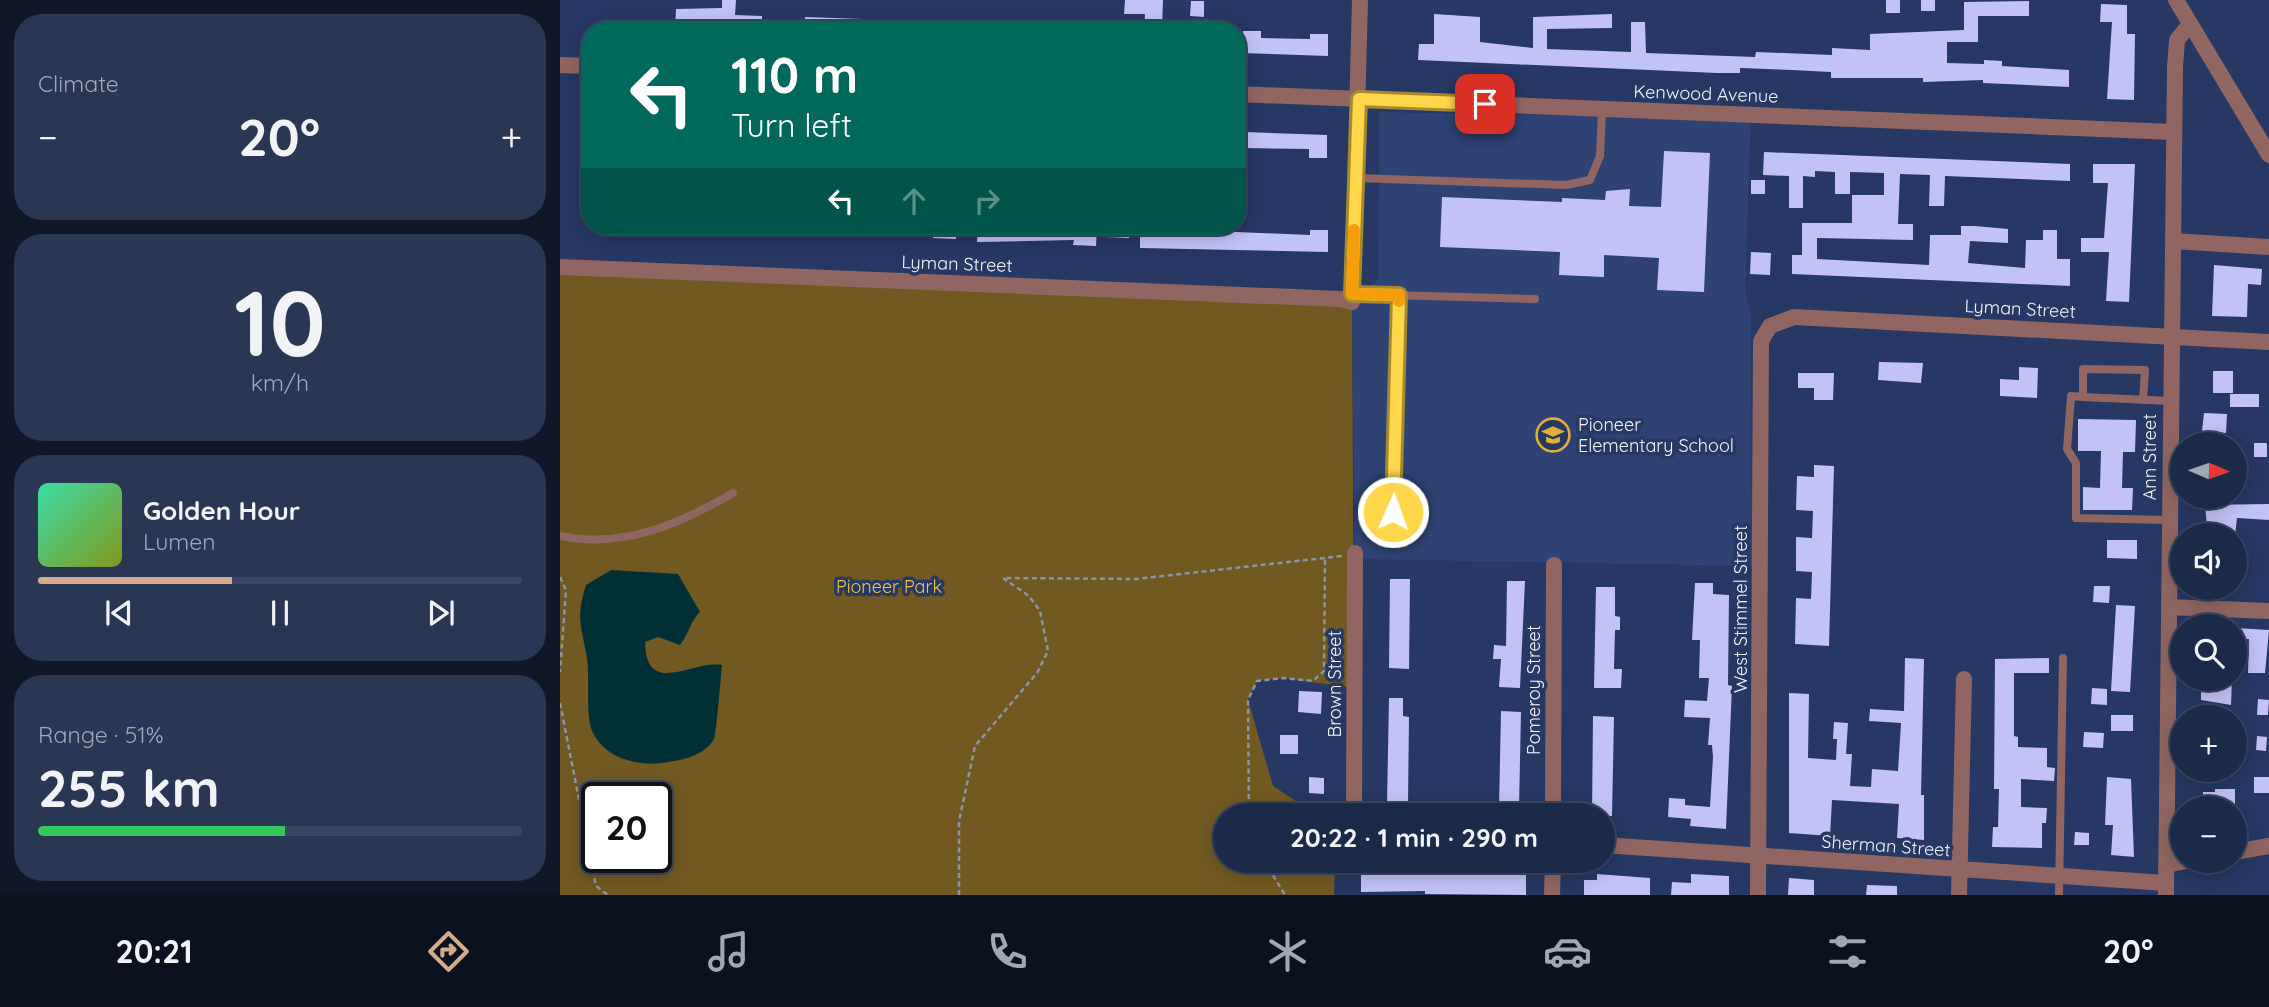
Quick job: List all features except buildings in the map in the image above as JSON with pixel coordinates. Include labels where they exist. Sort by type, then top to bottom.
[{"type":"street","points":[[1352,298],[1360,0]]},
{"type":"street","points":[[2176,0],[2269,155]]},
{"type":"street","name":"Ann Street","points":[[2166,889],[2174,132],[2177,40],[2190,24]]},
{"type":"street","points":[[560,65],[581,66]]},
{"type":"street","name":"Kenwood Avenue","points":[[1246,94],[2174,132]]},
{"type":"street","points":[[2173,241],[2269,247]]},
{"type":"street","name":"Lyman Street","points":[[560,267],[1352,298]]},
{"type":"street","name":"Lyman Street","points":[[1770,326],[1794,317],[2268,344]]},
{"type":"street","name":"West Stimmel Street","points":[[1758,895],[1761,341],[1770,326]]},
{"type":"street","name":"Brown Street","points":[[1354,803],[1355,554]]},
{"type":"street","name":"Pomeroy Street","points":[[1553,803],[1554,565]]},
{"type":"street","points":[[2169,607],[2269,611]]},
{"type":"street","points":[[1959,895],[1964,679]]},
{"type":"street","name":"Sherman Street","points":[[1615,846],[2059,877],[2166,889]]},
{"type":"street","points":[[2247,850],[2269,846]]},
{"type":"street","points":[[2166,865],[2170,864]]},
{"type":"street","points":[[1552,895],[1553,873]]},
{"type":"lane","points":[[1356,178],[1566,185],[1590,180],[1600,156],[1602,109]]},
{"type":"lane","points":[[1352,298],[1399,295],[1535,299]]},
{"type":"lane","points":[[1393,512],[1399,295]]},
{"type":"lane","points":[[2083,397],[2083,369],[2145,370],[2143,400]]},
{"type":"lane","points":[[2169,520],[2076,518],[2076,463],[2067,449],[2071,396],[2170,401]]},
{"type":"lane","points":[[560,536],[583,541],[631,537],[686,520],[733,493]]},
{"type":"lane","points":[[2059,895],[2063,658]]},
{"type":"path","points":[[959,895],[959,821],[963,790],[975,746],[1037,673],[1048,651],[1040,611],[1029,596],[1003,578],[1136,579],[1325,559],[1324,671],[1313,681],[1283,678],[1257,681],[1248,700],[1249,803]]},
{"type":"path","points":[[560,578],[566,590],[560,672]]},
{"type":"path","points":[[560,703],[596,886],[608,895]]},
{"type":"path","points":[[1271,873],[1285,895]]},
{"type":"shaded area","name":"Pioneer Elementary School","points":[[1379,112],[1751,119],[1745,291],[1751,312],[1752,566],[1355,559],[1352,302],[1378,279]]},
{"type":"shaded area","points":[[611,570],[678,574],[700,612],[680,645],[658,637],[645,642],[647,659],[653,669],[662,673],[722,665],[714,739],[694,756],[657,763],[636,762],[607,750],[593,733],[589,718],[588,667],[580,623],[581,607],[586,585]]},
{"type":"green space","name":"Pioneer Park","points":[[560,267],[1352,302],[1354,688],[1283,678],[1257,681],[1248,700],[1273,786],[1299,803],[1213,803],[1213,873],[1335,873],[1334,895],[560,895]]},
{"type":"slow traffic","points":[[1354,230],[1352,294],[1399,295],[1399,301]]},
{"type":"place","name":"Pioneer Elementary School","points":[[1553,435]]},
{"type":"route","points":[[1393,512],[1399,295],[1352,294],[1359,99],[1485,104]]}]
